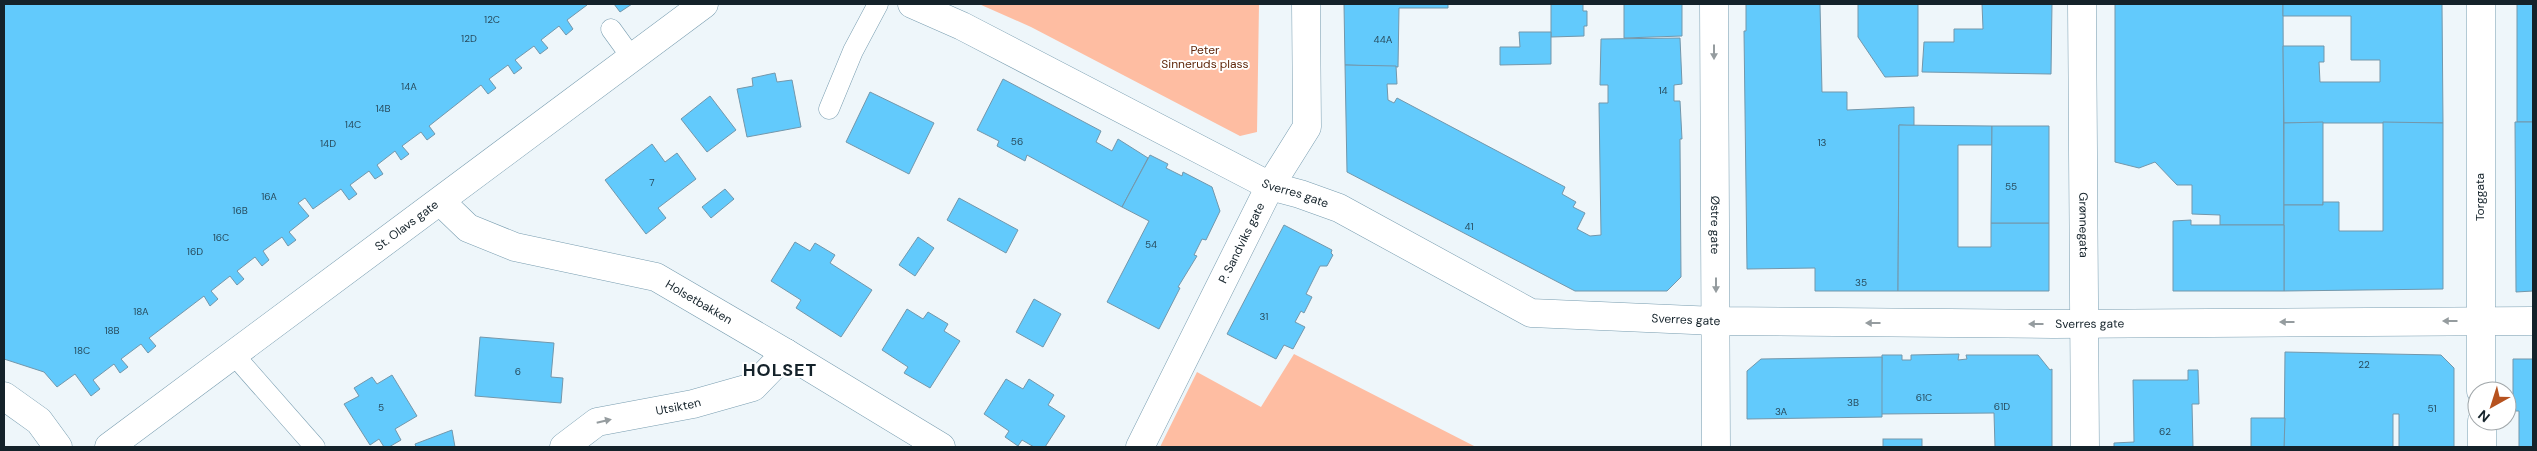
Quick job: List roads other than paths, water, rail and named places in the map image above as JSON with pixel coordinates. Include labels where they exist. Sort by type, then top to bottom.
[{"type":"street","name":"St. Olavs gate","points":[[109,447],[441,202],[704,4]]},
{"type":"street","name":"Sverres gate","points":[[912,4],[962,26],[1270,186],[1339,208],[1531,313],[1716,321],[2085,324],[2533,321]]},
{"type":"street","name":"P. Sandviks gate","points":[[1140,447],[1270,186],[1307,127],[1306,4]]},
{"type":"street","name":"Østre gate","points":[[1714,4],[1716,447]]},
{"type":"street","name":"Grønnegata","points":[[2082,4],[2085,324],[2084,447]]},
{"type":"street","name":"Torggata","points":[[2481,4],[2481,381]]},
{"type":"street","name":"Holsetbakken","points":[[441,202],[468,228],[515,247],[656,277],[941,447]]},
{"type":"street","name":"Utsikten","points":[[564,447],[597,422],[693,404],[753,387],[786,353]]},
{"type":"street","points":[[4,396],[39,421],[58,447]]},
{"type":"street","points":[[2482,431],[2482,447]]},
{"type":"lane","points":[[829,109],[853,52],[878,4]]},
{"type":"lane","points":[[611,29],[632,58]]},
{"type":"lane","points":[[234,355],[315,447]]},
{"type":"district","name":"HOLSET","points":[[780,370]]},
{"type":"park label","name":"Peter Sinneruds plass","points":[[1205,57]]}]
